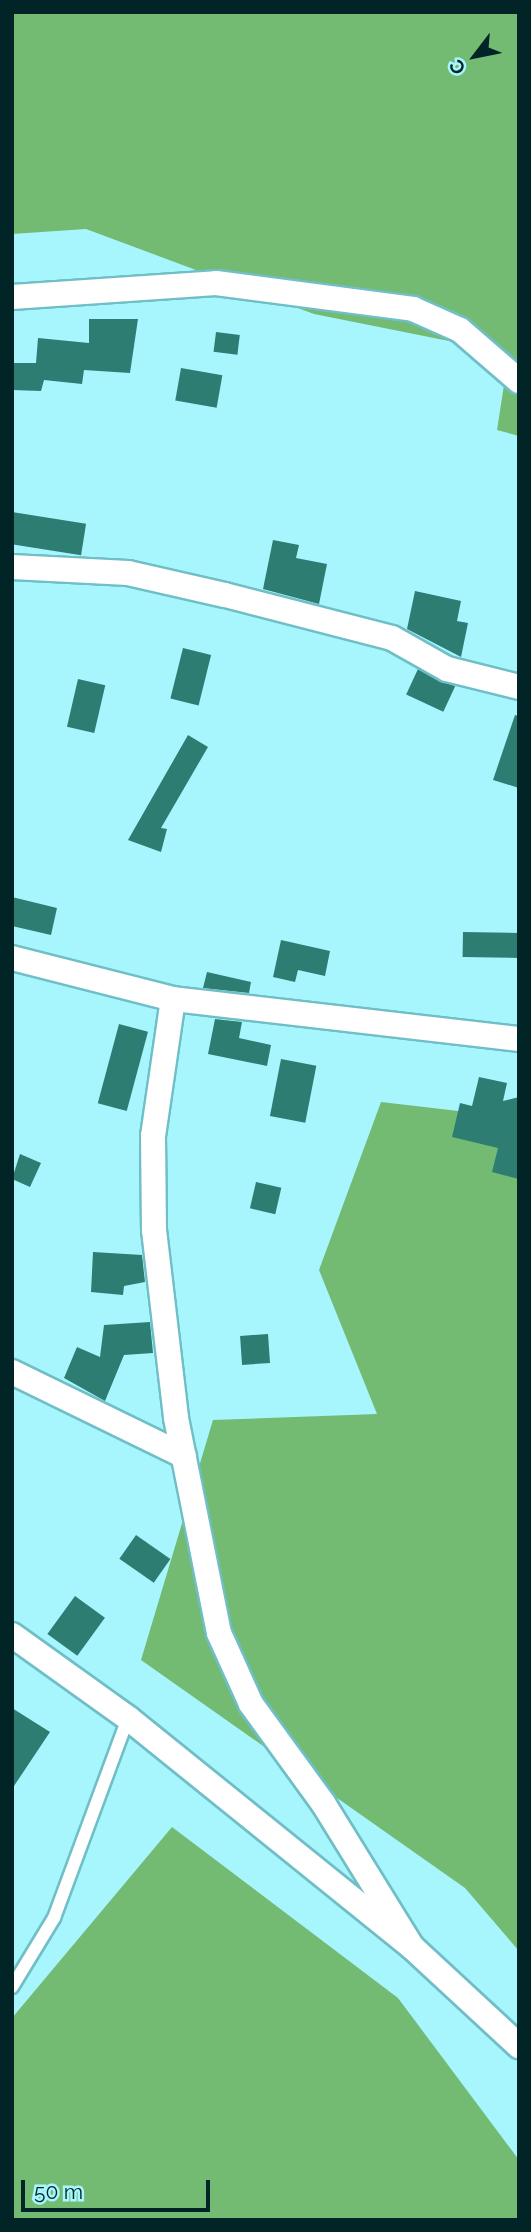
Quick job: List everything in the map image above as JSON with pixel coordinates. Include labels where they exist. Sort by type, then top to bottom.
[{"type":"street","points":[[12,297],[216,283],[413,309],[460,330],[519,381]]},
{"type":"street","points":[[12,567],[128,573],[213,593],[393,638],[447,669],[519,687]]},
{"type":"street","points":[[12,958],[173,999],[519,1039]]},
{"type":"street","points":[[173,999],[153,1136],[154,1230],[184,1456],[219,1633],[251,1704],[323,1802],[412,1947]]},
{"type":"street","points":[[12,1372],[184,1456]]},
{"type":"street","points":[[12,1635],[128,1718],[412,1947],[519,2046]]},
{"type":"lane","points":[[12,1987],[54,1918],[128,1718]]},
{"type":"green space","points":[[12,12],[519,12],[519,436],[497,430],[509,353],[314,314],[86,229],[12,234]]},
{"type":"green space","points":[[381,1102],[519,1118],[519,1951],[465,1888],[141,1660],[213,1420],[377,1414],[319,1270]]},
{"type":"green space","points":[[172,1827],[398,1998],[519,2160],[519,2220],[12,2220],[12,2018]]},
{"type":"building","points":[[89,319],[138,319],[130,373],[84,370],[82,384],[44,380],[41,391],[12,390],[12,363],[36,363],[38,338],[89,343]]},
{"type":"building","points":[[216,332],[240,335],[237,355],[214,352]]},
{"type":"building","points":[[181,368],[222,375],[217,408],[175,400]]},
{"type":"building","points":[[12,512],[86,524],[81,555],[12,544]]},
{"type":"building","points":[[273,540],[299,545],[296,558],[327,564],[319,604],[263,589]]},
{"type":"building","points":[[415,591],[461,601],[457,621],[468,623],[461,657],[407,629]]},
{"type":"building","points":[[183,648],[211,655],[199,705],[170,698]]},
{"type":"building","points":[[418,669],[455,686],[443,712],[406,694]]},
{"type":"building","points":[[78,679],[105,685],[94,733],[67,727]]},
{"type":"building","points":[[515,715],[519,716],[519,788],[493,780]]},
{"type":"building","points":[[188,735],[208,747],[161,828],[167,829],[161,852],[128,840]]},
{"type":"building","points":[[12,897],[57,908],[51,935],[12,926]]},
{"type":"building","points":[[463,932],[519,933],[519,958],[463,957]]},
{"type":"building","points":[[281,940],[330,951],[325,976],[298,970],[295,982],[273,977]]},
{"type":"building","points":[[207,972],[251,982],[249,993],[203,988]]},
{"type":"building","points":[[215,1019],[242,1022],[239,1038],[271,1045],[267,1066],[208,1054]]},
{"type":"building","points":[[119,1024],[148,1032],[127,1111],[98,1103]]},
{"type":"building","points":[[281,1059],[316,1066],[305,1123],[270,1116]]},
{"type":"building","points":[[479,1077],[507,1083],[503,1101],[519,1097],[519,1179],[492,1172],[498,1148],[452,1137],[460,1103],[472,1106]]},
{"type":"building","points":[[20,1154],[41,1163],[30,1187],[12,1179]]},
{"type":"building","points":[[256,1182],[281,1188],[275,1214],[250,1208]]},
{"type":"building","points":[[93,1252],[142,1255],[145,1282],[124,1286],[123,1295],[91,1292]]},
{"type":"building","points":[[150,1322],[153,1353],[124,1355],[105,1401],[64,1378],[77,1347],[100,1357],[104,1325]]},
{"type":"building","points":[[268,1334],[270,1363],[242,1365],[240,1336]]},
{"type":"building","points":[[136,1535],[170,1559],[154,1583],[119,1559]]},
{"type":"building","points":[[75,1596],[105,1618],[77,1656],[47,1634]]},
{"type":"building","points":[[12,1708],[50,1732],[12,1789]]}]
